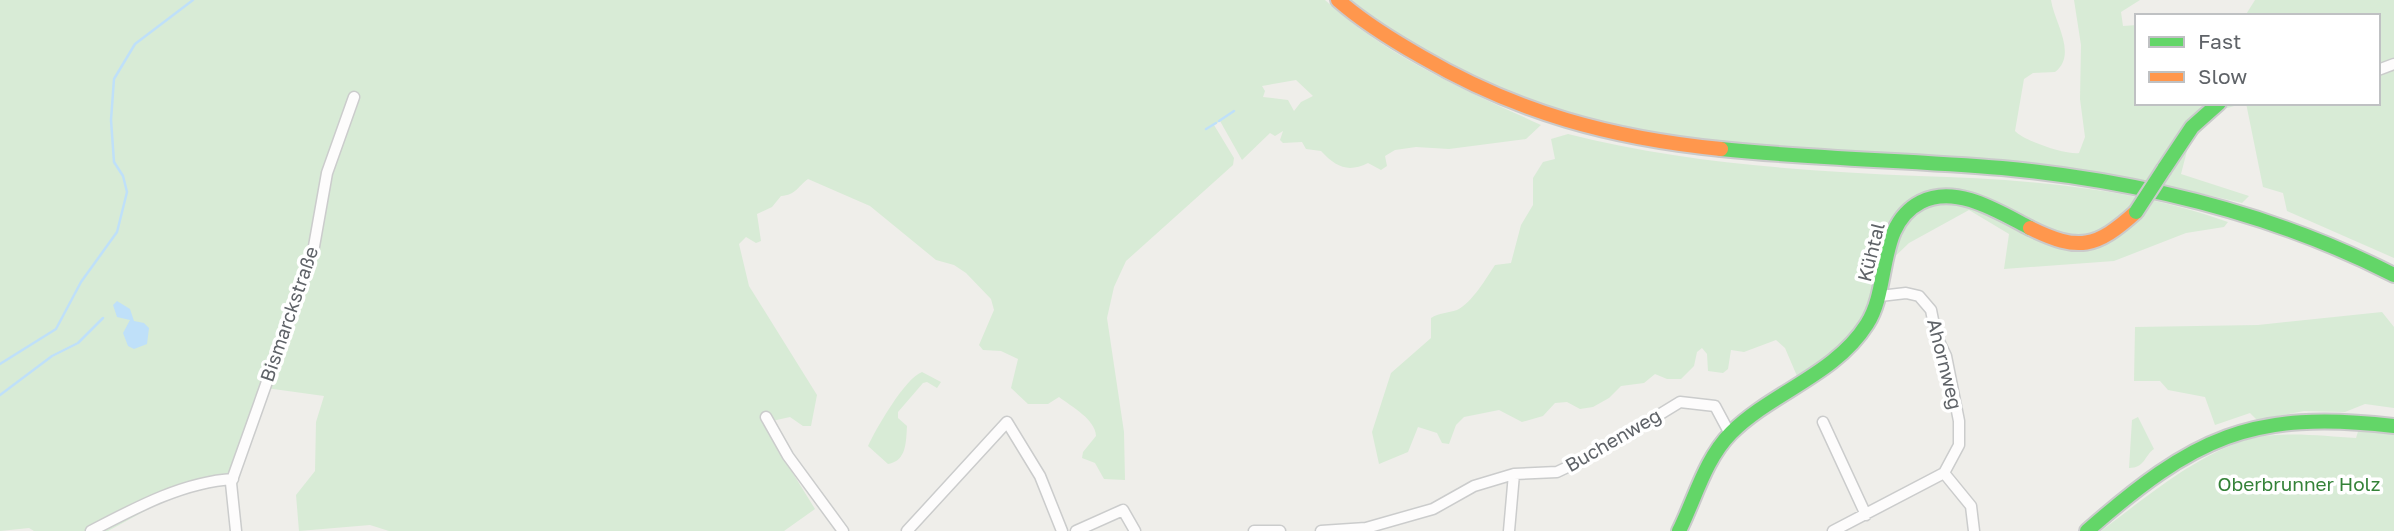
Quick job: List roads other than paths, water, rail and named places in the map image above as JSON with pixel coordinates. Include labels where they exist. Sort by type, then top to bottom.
[{"type":"street","points":[[1338,0],[1401,45],[1468,83],[1540,114],[1615,133],[1764,152],[1980,167],[2133,186],[2228,208],[2327,242],[2394,275]]},
{"type":"street","name":"Bismarckstraße","points":[[236,531],[231,488],[233,479],[313,253],[327,173],[354,97]]},
{"type":"street","name":"Kühtal","points":[[1679,531],[1730,434],[1849,348],[1877,309],[1894,226],[1913,205],[1924,200],[1967,198],[1990,206],[2039,236],[2075,244],[2105,238],[2136,212],[2193,127],[2217,105]]},
{"type":"street","name":"Ahornweg","points":[[1880,296],[1906,293],[1919,296],[1931,310],[1936,335],[1947,359],[1959,421],[1959,445],[1944,473]]},
{"type":"street","name":"Buchenweg","points":[[1321,531],[1366,528],[1433,509],[1474,486],[1514,474],[1557,472],[1595,454],[1680,402],[1714,406],[1730,434]]},
{"type":"street","points":[[766,417],[788,456],[843,531]]},
{"type":"street","points":[[2087,531],[2161,470],[2221,438],[2252,427],[2319,417],[2394,426]]},
{"type":"street","points":[[907,531],[1007,422],[1040,476],[1062,531]]},
{"type":"street","points":[[1824,422],[1866,515]]},
{"type":"street","points":[[1833,531],[1944,473],[1971,506],[1974,531]]},
{"type":"street","points":[[1509,531],[1514,474]]},
{"type":"street","points":[[91,531],[178,490],[213,480],[233,479]]},
{"type":"street","points":[[1076,531],[1123,510],[1135,531]]},
{"type":"street","points":[[1254,531],[1280,531]]},
{"type":"water","points":[[117,301],[130,309],[134,321],[144,323],[149,328],[147,344],[134,349],[128,346],[123,333],[130,320],[117,317],[113,305]]},
{"type":"waterway","points":[[0,364],[56,329],[81,282],[117,232],[127,192],[123,176],[114,162],[111,120],[114,79],[135,44],[193,0]]},
{"type":"waterway","points":[[1219,121],[1234,111]]},
{"type":"waterway","points":[[1206,129],[1216,123]]},
{"type":"waterway","points":[[0,395],[52,356],[78,343],[103,318]]},
{"type":"park label","name":"Oberbrunner Holz","points":[[2299,484]]}]
